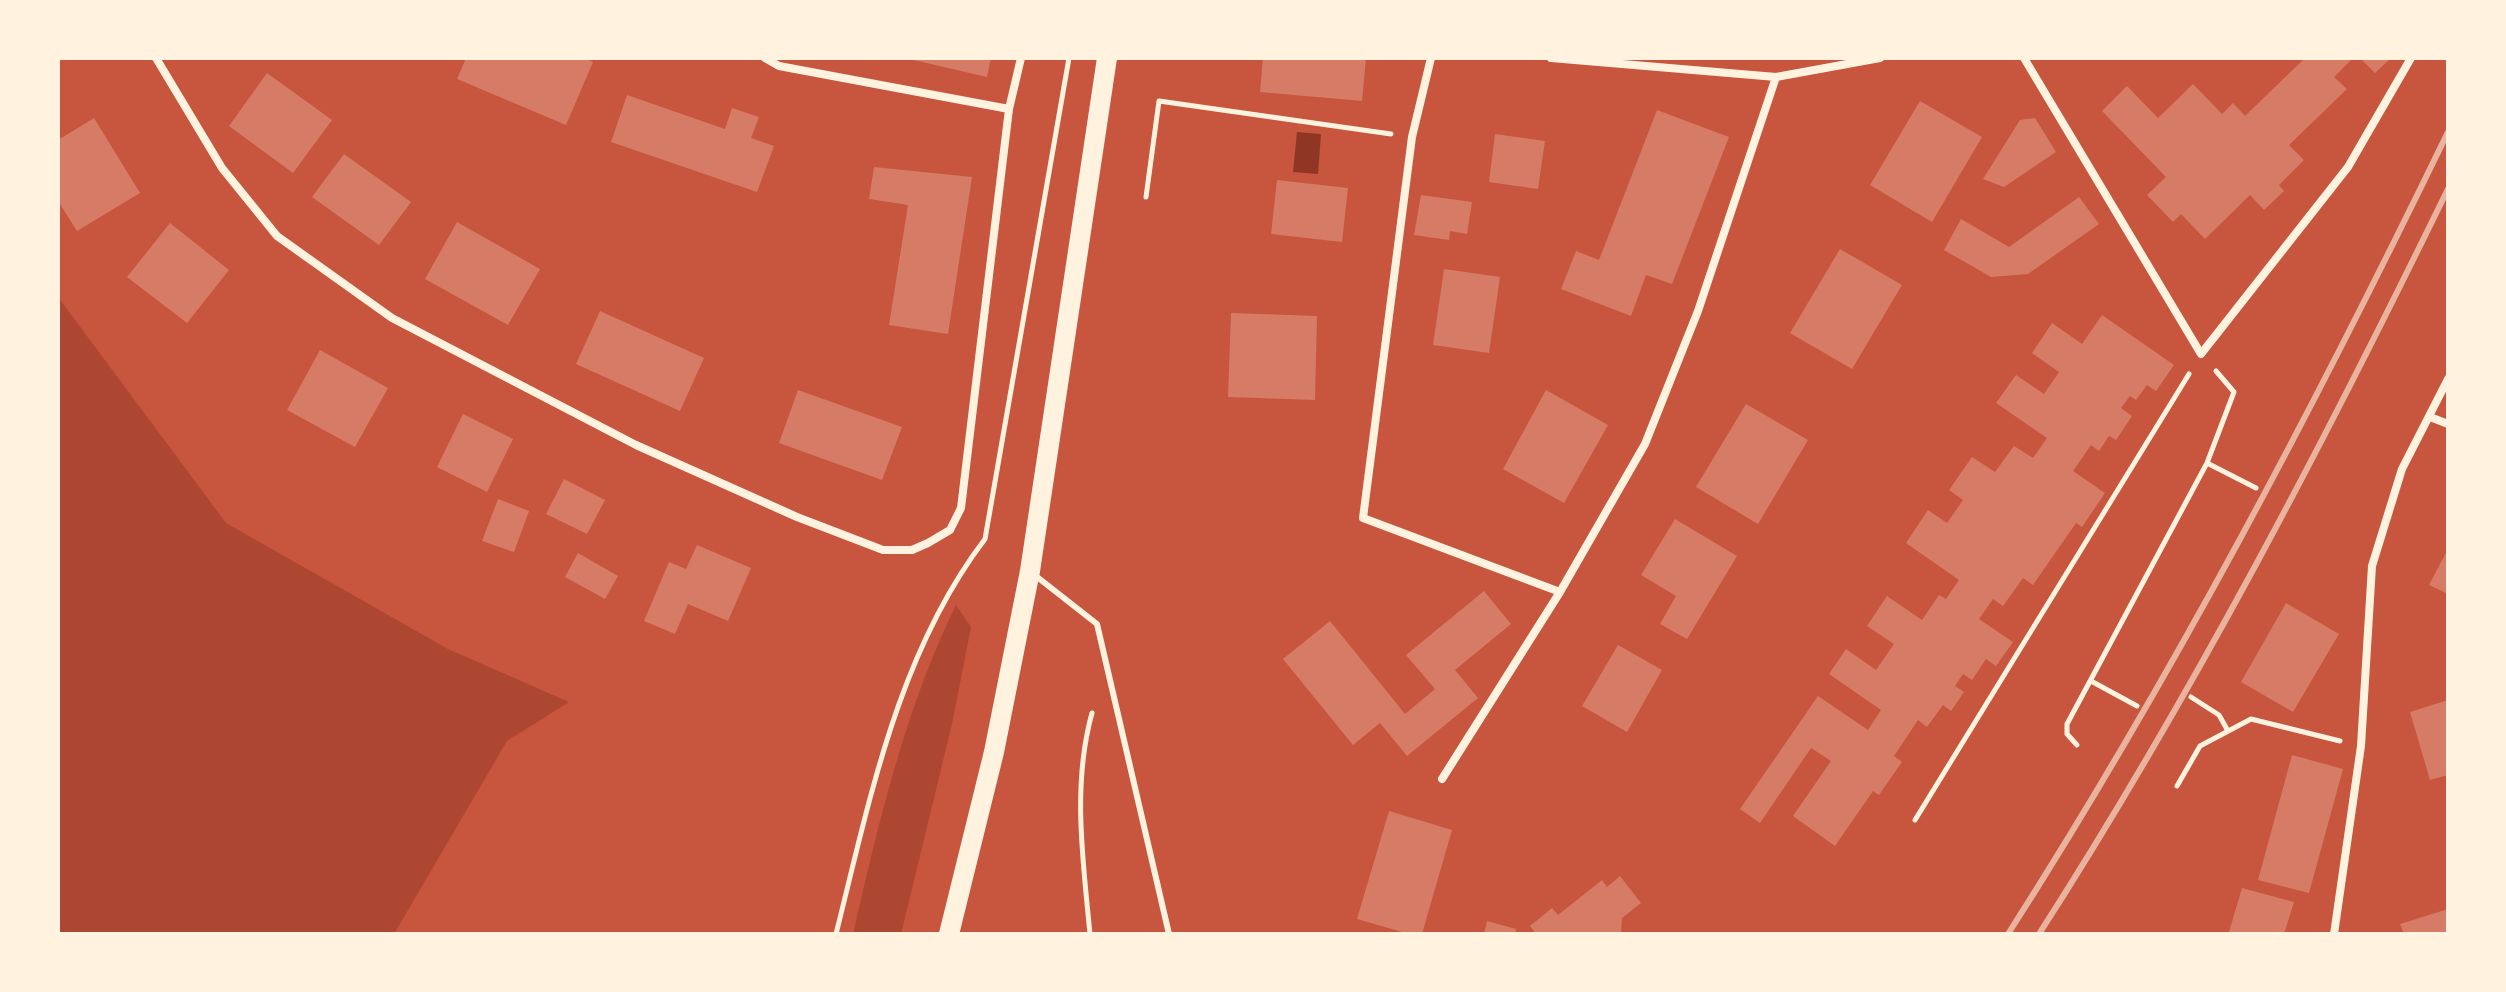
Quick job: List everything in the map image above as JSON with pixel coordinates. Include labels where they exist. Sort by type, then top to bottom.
[{"type":"main road","points":[[949,934],[994,752],[1030,571],[1107,58]]},
{"type":"street","points":[[156,58],[222,168],[277,236],[392,318],[636,445],[797,517],[883,550],[912,550],[928,543],[950,530],[961,508],[1009,109],[1021,58]]},
{"type":"street","points":[[765,58],[779,66],[1009,109]]},
{"type":"street","points":[[1431,58],[1412,137],[1363,518],[1560,592]]},
{"type":"street","points":[[1551,58],[1776,77],[1880,58]]},
{"type":"street","points":[[2024,58],[2201,354],[2348,167],[2411,58]]},
{"type":"street","points":[[1442,779],[1560,592],[1645,444],[1698,311],[1776,77]]},
{"type":"street","points":[[2334,934],[2361,746],[2372,566],[2402,469],[2448,379]]},
{"type":"street","points":[[2430,417],[2448,424]]},
{"type":"lane","points":[[1030,571],[1097,624],[1169,934]]},
{"type":"path","points":[[836,934],[900,696],[965,565],[985,539],[1069,58]]},
{"type":"path","points":[[1146,197],[1159,101],[1412,137]]},
{"type":"path","points":[[1915,820],[2201,354]]},
{"type":"path","points":[[2077,745],[2067,734],[2067,724],[2207,463],[2234,392]]},
{"type":"path","points":[[2207,463],[2256,488]]},
{"type":"path","points":[[1090,934],[1080,832],[1084,744],[1107,662]]},
{"type":"path","points":[[2091,681],[2137,706]]},
{"type":"path","points":[[2191,697],[2219,715],[2228,731]]},
{"type":"path","points":[[2177,786],[2200,746],[2251,719],[2361,746]]},
{"type":"shaded area","points":[[1297,132],[1321,134],[1318,174],[1293,172]]},
{"type":"shaded area","points":[[58,297],[226,523],[448,649],[569,702],[507,741],[394,934],[58,934]]},
{"type":"shaded area","points":[[956,605],[971,627],[952,724],[901,934],[853,934],[895,766],[922,685]]},
{"type":"building","points":[[466,58],[584,58],[593,62],[566,125],[457,79]]},
{"type":"building","points":[[905,58],[991,58],[987,77]]},
{"type":"building","points":[[1263,58],[1366,58],[1362,101],[1260,92]]},
{"type":"building","points":[[2305,58],[2353,58],[2334,77],[2347,89],[2289,145],[2304,160],[2279,185],[2284,191],[2264,210],[2250,195],[2205,239],[2181,214],[2173,222],[2147,195],[2166,177],[2102,111],[2127,86],[2158,118],[2193,84],[2222,114],[2233,103],[2245,116]]},
{"type":"building","points":[[2360,58],[2391,58],[2375,73]]},
{"type":"building","points":[[267,73],[332,120],[293,173],[229,126]]},
{"type":"building","points":[[627,95],[725,129],[732,108],[759,117],[751,138],[774,146],[757,192],[611,142]]},
{"type":"building","points":[[1920,101],[1982,137],[1932,222],[1870,185]]},
{"type":"building","points":[[1657,110],[1729,137],[1672,284],[1646,275],[1631,316],[1561,289],[1576,251],[1599,260]]},
{"type":"building","points":[[94,118],[140,193],[77,231],[58,201],[58,140]]},
{"type":"building","points":[[2035,118],[2056,152],[2004,187],[1983,179],[2020,120]]},
{"type":"building","points":[[1495,134],[1545,141],[1538,189],[1489,182]]},
{"type":"building","points":[[344,154],[411,202],[379,245],[312,197]]},
{"type":"building","points":[[874,167],[972,177],[948,334],[889,325],[908,205],[869,199]]},
{"type":"building","points":[[1277,180],[1348,188],[1342,242],[1271,234]]},
{"type":"building","points":[[1421,195],[1472,202],[1467,234],[1450,231],[1449,240],[1414,235]]},
{"type":"building","points":[[2079,197],[2099,224],[2028,274],[1991,277],[1944,250],[1961,219],[2009,247]]},
{"type":"building","points":[[457,222],[540,269],[508,325],[425,279]]},
{"type":"building","points":[[170,223],[229,270],[187,323],[127,277]]},
{"type":"building","points":[[1840,249],[1902,285],[1852,369],[1790,333]]},
{"type":"building","points":[[1444,269],[1500,277],[1489,353],[1433,345]]},
{"type":"building","points":[[600,311],[704,358],[680,411],[576,364]]},
{"type":"building","points":[[1231,313],[1317,316],[1315,400],[1228,397]]},
{"type":"building","points":[[2102,315],[2174,365],[2156,391],[2147,385],[2136,400],[2130,396],[2121,408],[2132,416],[2116,440],[2109,436],[2099,451],[2091,445],[2073,471],[2105,493],[2082,527],[2076,523],[2033,585],[2023,578],[2003,606],[1993,599],[1979,619],[2013,642],[1996,666],[1986,659],[1972,680],[1963,674],[1955,686],[1964,692],[1951,711],[1943,705],[1927,727],[1918,720],[1894,756],[1902,762],[1879,795],[1873,791],[1835,846],[1793,816],[1831,761],[1811,748],[1760,823],[1740,809],[1818,696],[1868,730],[1881,710],[1829,674],[1846,649],[1876,670],[1894,644],[1867,626],[1887,596],[1922,620],[1939,595],[1946,599],[1959,580],[1906,543],[1928,510],[1947,523],[1963,500],[1949,490],[1972,457],[1995,472],[2014,446],[2033,458],[2047,438],[1996,403],[2016,375],[2044,394],[2059,372],[2032,353],[2052,323],[2082,344]]},
{"type":"building","points":[[320,350],[388,388],[355,447],[287,410]]},
{"type":"building","points":[[798,390],[902,427],[882,480],[779,443]]},
{"type":"building","points":[[1546,390],[1608,425],[1564,503],[1503,469]]},
{"type":"building","points":[[1746,404],[1808,440],[1758,524],[1696,487]]},
{"type":"building","points":[[463,414],[513,439],[487,492],[437,467]]},
{"type":"building","points":[[564,479],[605,500],[587,534],[546,514]]},
{"type":"building","points":[[498,499],[529,511],[514,552],[482,541]]},
{"type":"building","points":[[1675,519],[1737,556],[1687,639],[1660,624],[1676,596],[1641,575]]},
{"type":"building","points":[[697,545],[751,568],[728,621],[688,604],[675,634],[644,621],[669,562],[686,569]]},
{"type":"building","points":[[2448,549],[2448,594],[2429,585]]},
{"type":"building","points":[[578,553],[618,576],[605,599],[565,577]]},
{"type":"building","points":[[1484,591],[1511,624],[1455,670],[1478,698],[1407,756],[1380,723],[1353,745],[1283,659],[1330,621],[1405,714],[1435,689],[1406,655]]},
{"type":"building","points":[[2286,603],[2339,634],[2293,712],[2241,682]]},
{"type":"building","points":[[1618,645],[1662,670],[1627,732],[1582,706]]},
{"type":"building","points":[[2448,700],[2448,775],[2430,780],[2410,712]]},
{"type":"building","points":[[2292,755],[2343,769],[2309,893],[2258,880]]},
{"type":"building","points":[[1389,811],[1452,830],[1422,934],[1409,934],[1357,919]]},
{"type":"building","points":[[1620,876],[1641,903],[1622,918],[1621,934],[1536,934],[1530,926],[1552,908],[1558,915],[1602,880],[1607,887]]},
{"type":"building","points":[[2242,888],[2294,902],[2284,934],[2229,932]]},
{"type":"building","points":[[2448,909],[2448,934],[2404,934],[2400,924]]},
{"type":"building","points":[[1487,921],[1516,929],[1515,934],[1484,934]]},
{"type":"railway","points":[[2008,934],[2127,739],[2240,540],[2448,132]]},
{"type":"railway","points":[[2039,934],[2203,661],[2304,474],[2448,189]]}]
